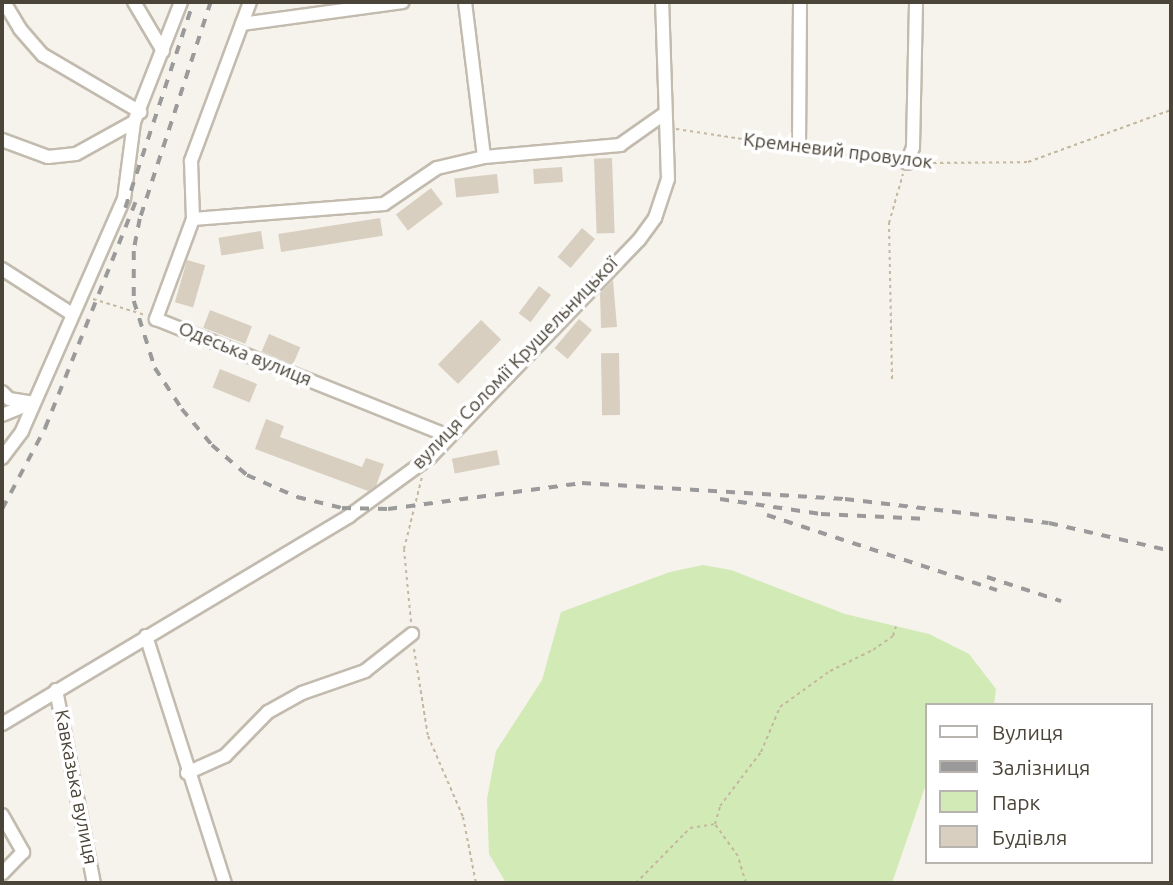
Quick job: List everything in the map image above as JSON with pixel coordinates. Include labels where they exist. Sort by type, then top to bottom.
[{"type":"street","points":[[4,2],[20,29],[43,55],[137,117]]},
{"type":"street","points":[[134,2],[163,51]]},
{"type":"street","points":[[2,458],[22,431],[124,199],[137,117],[181,2]]},
{"type":"street","name":"Одеська вулиця","points":[[250,2],[191,161],[193,219],[156,318],[449,436]]},
{"type":"street","points":[[242,24],[403,2]]},
{"type":"street","points":[[465,2],[484,157]]},
{"type":"street","name":"вулиця Соломії Крушельницької","points":[[2,724],[349,516],[429,457],[655,218],[668,179],[662,2]]},
{"type":"street","points":[[799,147],[800,2]]},
{"type":"street","points":[[907,163],[914,148],[916,2]]},
{"type":"street","points":[[2,140],[48,157],[76,154],[137,117]]},
{"type":"street","points":[[193,219],[384,204],[436,168],[484,157],[620,145],[664,121]]},
{"type":"street","points":[[2,269],[72,314]]},
{"type":"street","points":[[2,392],[9,400],[33,403]]},
{"type":"street","points":[[2,415],[33,403]]},
{"type":"street","points":[[187,773],[225,756],[268,712],[302,693],[365,671],[412,634]]},
{"type":"street","points":[[146,636],[187,773],[225,883]]},
{"type":"street","name":"Кавказька вулиця","points":[[56,691],[76,771],[94,883]]},
{"type":"street","points":[[2,815],[23,852],[2,874]]},
{"type":"path","name":"Кремневий провулок","points":[[664,121],[799,147],[907,163],[1028,162],[1171,110]]},
{"type":"path","points":[[892,379],[890,223],[907,163]]},
{"type":"path","points":[[81,294],[156,318]]},
{"type":"path","points":[[429,457],[404,549],[412,634],[429,736],[463,817],[476,883]]},
{"type":"path","points":[[715,824],[720,806],[761,752],[780,707],[830,671],[873,650],[893,636],[896,626]]},
{"type":"path","points":[[636,883],[690,828],[715,824]]},
{"type":"path","points":[[715,824],[738,856],[746,883]]},
{"type":"green space","points":[[703,565],[731,570],[845,614],[929,634],[969,654],[996,689],[994,703],[925,703],[925,787],[892,883],[506,883],[489,854],[487,799],[496,751],[542,680],[561,612],[670,572]]},
{"type":"building","points":[[612,158],[615,233],[597,234],[594,159]]},
{"type":"building","points":[[562,167],[563,182],[534,184],[533,169]]},
{"type":"building","points":[[497,174],[499,193],[456,197],[454,178]]},
{"type":"building","points":[[431,188],[443,204],[408,230],[396,214]]},
{"type":"building","points":[[380,218],[383,236],[281,252],[278,234]]},
{"type":"building","points":[[582,228],[595,239],[571,268],[558,257]]},
{"type":"building","points":[[261,231],[264,249],[221,256],[219,238]]},
{"type":"building","points":[[187,260],[205,265],[193,308],[175,302]]},
{"type":"building","points":[[613,280],[617,327],[601,328],[600,293]]},
{"type":"building","points":[[539,286],[551,295],[531,322],[519,313]]},
{"type":"building","points":[[210,310],[252,326],[245,344],[203,328]]},
{"type":"building","points":[[579,319],[592,330],[568,359],[555,348]]},
{"type":"building","points":[[481,320],[501,339],[458,384],[438,365]]},
{"type":"building","points":[[269,334],[300,347],[293,365],[262,351]]},
{"type":"building","points":[[601,353],[619,353],[620,415],[602,415]]},
{"type":"building","points":[[220,369],[257,384],[250,403],[213,388]]},
{"type":"building","points":[[266,419],[284,426],[280,437],[362,467],[366,458],[384,464],[376,486],[368,491],[255,449]]},
{"type":"building","points":[[497,450],[500,465],[455,474],[452,459]]},
{"type":"railway","points":[[125,208],[193,2]]},
{"type":"railway","points":[[211,2],[140,219],[134,251],[134,301],[155,368],[182,409],[212,445],[247,475],[297,497],[342,508],[388,509],[582,483],[845,499],[1049,523],[1171,551]]},
{"type":"railway","points":[[2,509],[45,428],[137,198]]},
{"type":"railway","points":[[720,499],[821,514],[928,519]]},
{"type":"railway","points":[[767,515],[997,590]]},
{"type":"railway","points":[[987,577],[1061,601]]}]
